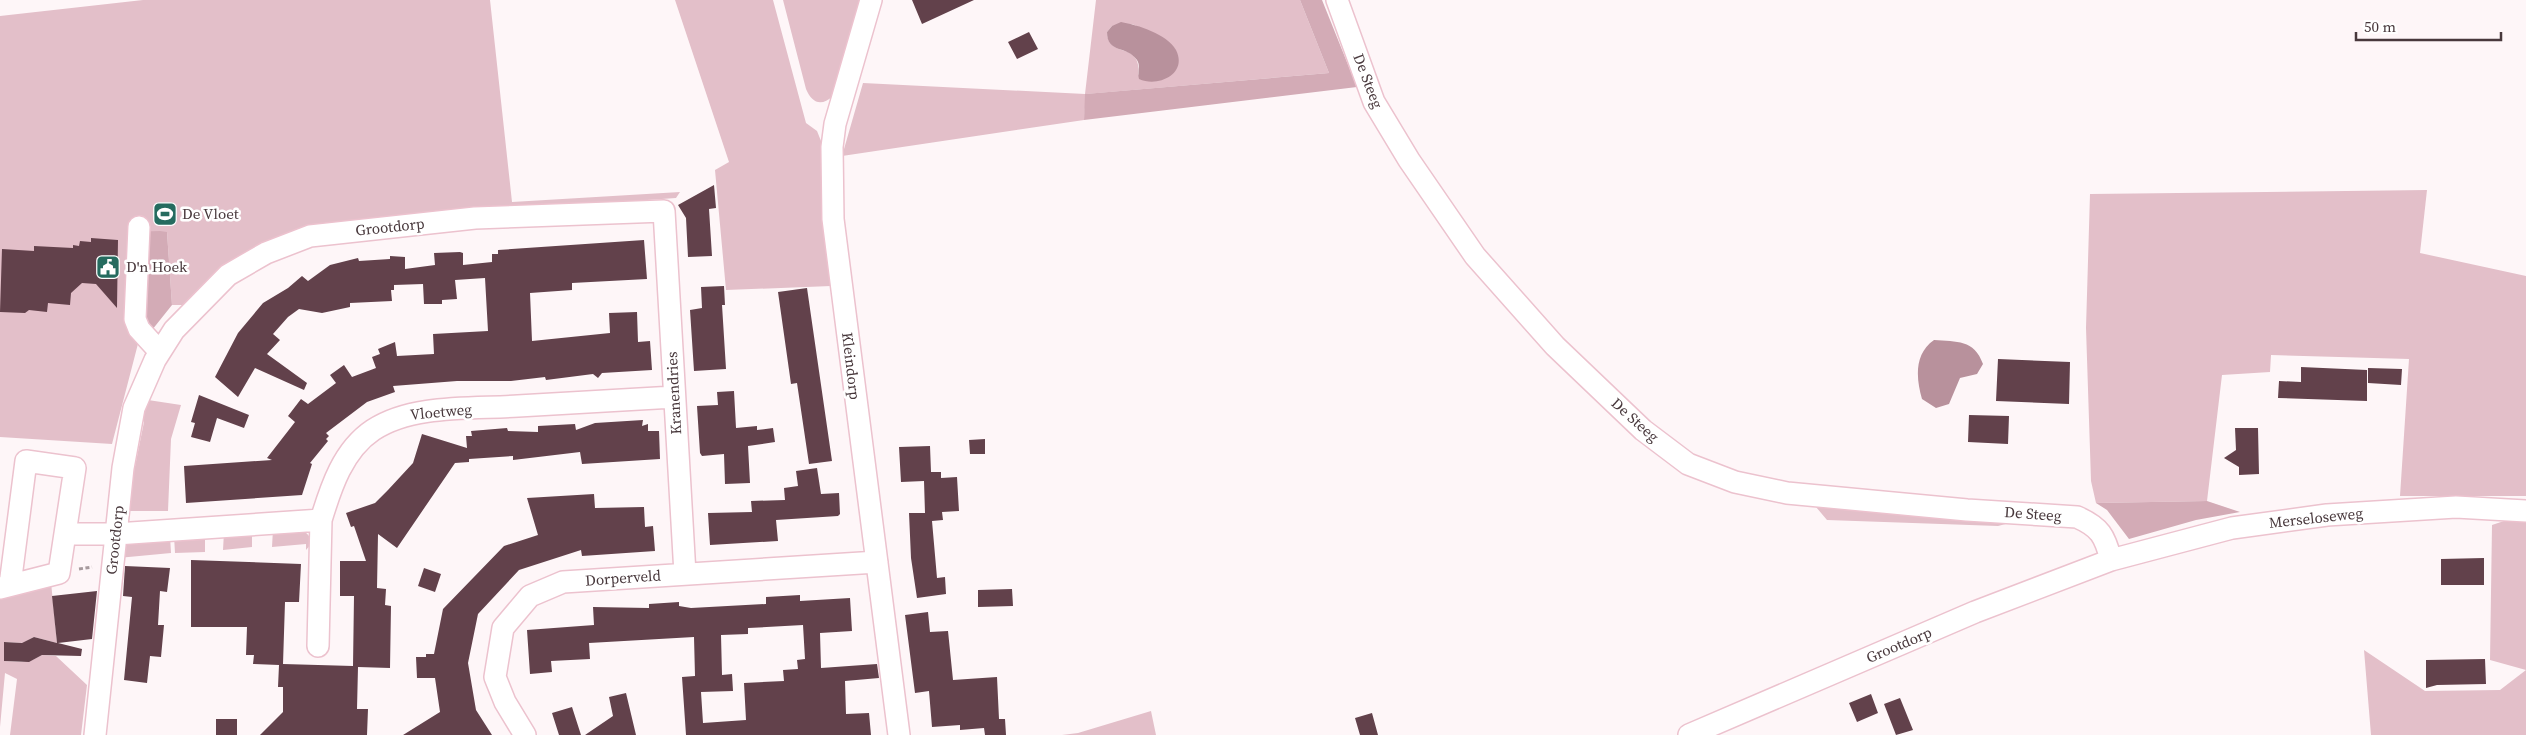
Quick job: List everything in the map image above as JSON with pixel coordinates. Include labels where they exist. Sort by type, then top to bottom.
[{"type":"street","name":"Kleindorp","points":[[871,0],[835,124],[832,147],[832,219],[899,735]]},
{"type":"street","name":"De Steeg","points":[[1337,0],[1374,102],[1409,160],[1475,256],[1555,346],[1643,430],[1688,464],[1735,482],[1786,493],[1967,510],[2077,517],[2093,524],[2106,540],[2111,560]]},
{"type":"street","name":"Grootdorp","points":[[95,735],[122,468],[134,408],[160,352],[174,330],[228,275],[266,253],[310,236],[475,218],[664,211]]},
{"type":"street","name":"Kranendries","points":[[664,211],[685,574]]},
{"type":"street","points":[[139,227],[135,319],[139,329],[160,352]]},
{"type":"street","name":"Vloetweg","points":[[318,646],[321,520],[330,491],[348,453],[372,430],[410,414],[674,397]]},
{"type":"street","points":[[26,461],[75,468],[65,534],[59,573],[5,587],[26,461]]},
{"type":"street","name":"Merseloseweg","points":[[2111,560],[2232,528],[2326,515],[2456,507],[2526,511]]},
{"type":"street","points":[[65,534],[116,534],[321,520]]},
{"type":"street","name":"Grootdorp","points":[[1689,735],[1975,612],[2111,560]]},
{"type":"street","name":"Dorperveld","points":[[525,735],[504,702],[495,677],[503,628],[530,596],[563,582],[877,562]]},
{"type":"path","points":[[59,573],[113,563]]},
{"type":"shaded area","name":"De Vloet","points":[[143,0],[490,0],[512,202],[680,192],[676,198],[350,221],[188,305],[172,305],[167,232],[112,444],[0,437],[0,16]]},
{"type":"shaded area","points":[[675,0],[773,0],[806,123],[817,131],[823,146],[821,186],[831,286],[726,290],[715,170],[729,162]]},
{"type":"shaded area","points":[[783,0],[861,0],[833,96],[825,102],[817,102],[811,98],[806,89]]},
{"type":"shaded area","points":[[1096,0],[1300,0],[1329,73],[1086,94],[1084,120],[842,156],[863,83],[1085,94]],"holes":[[[1132,24],[1161,37],[1175,49],[1138,75],[1138,64],[1135,58],[1113,45],[1109,40],[1107,32],[1112,26]]]},
{"type":"shaded area","points":[[1300,0],[1322,0],[1357,87],[1084,120],[1085,94],[1329,73]]},
{"type":"shaded area","points":[[1121,22],[1152,31],[1172,44],[1179,59],[1175,72],[1169,77],[1154,82],[1139,79],[1137,60],[1128,52],[1114,47],[1108,39],[1107,32],[1112,26]]},
{"type":"shaded area","points":[[2427,190],[2420,253],[2526,276],[2526,496],[2400,496],[2409,359],[2271,355],[2270,372],[2222,375],[2207,501],[2096,503],[2091,481],[2086,328],[2090,194]]},
{"type":"shaded area","points":[[131,232],[167,232],[172,305],[148,335]]},
{"type":"shaded area","points":[[1934,340],[1964,343],[1975,350],[1983,364],[1977,374],[1960,378],[1949,404],[1936,408],[1922,399],[1918,375],[1918,367],[1923,352]]},
{"type":"shaded area","points":[[148,400],[181,405],[171,439],[168,511],[126,511],[144,422],[141,418]]},
{"type":"shaded area","points":[[2207,501],[2240,512],[2196,520],[2129,539],[2107,510],[2096,503]]},
{"type":"shaded area","points":[[1816,507],[2013,522],[1998,526],[1827,520]]},
{"type":"shaded area","points":[[2507,520],[2526,522],[2526,670],[2490,660],[2492,525]]},
{"type":"shaded area","points":[[298,528],[306,532],[310,538],[311,544],[306,550],[306,544],[272,547],[273,529]]},
{"type":"shaded area","points":[[252,530],[252,547],[223,550],[224,532]]},
{"type":"shaded area","points":[[205,533],[205,552],[175,553],[174,536]]},
{"type":"shaded area","points":[[170,536],[171,553],[118,558],[120,545]]},
{"type":"shaded area","points":[[51,582],[57,643],[34,637],[23,643],[4,642],[4,661],[22,662],[42,655],[56,656],[87,685],[81,735],[10,735],[17,679],[5,673],[0,727],[0,594]]},
{"type":"shaded area","points":[[2364,650],[2425,691],[2500,690],[2526,670],[2526,735],[2371,735]]},
{"type":"shaded area","points":[[1151,711],[1156,735],[1062,735],[1078,733]]},
{"type":"building","points":[[912,0],[974,0],[922,24]]},
{"type":"building","points":[[1029,32],[1038,49],[1017,59],[1008,42]]},
{"type":"building","points":[[714,185],[716,208],[709,209],[712,256],[688,257],[686,218],[678,205]]},
{"type":"building","points":[[91,238],[118,240],[117,308],[96,284],[82,283],[71,293],[70,305],[48,303],[47,312],[29,310],[25,313],[0,312],[2,249],[34,251],[34,246],[73,248],[73,245],[79,246],[80,241],[91,242]]},
{"type":"building","points":[[644,240],[647,279],[572,283],[572,290],[530,293],[532,341],[610,333],[609,313],[637,312],[638,342],[650,341],[652,370],[602,373],[598,378],[593,374],[546,380],[545,377],[511,381],[457,381],[393,386],[395,392],[367,402],[326,433],[329,436],[326,439],[328,441],[310,463],[312,464],[302,495],[186,503],[184,466],[272,460],[267,458],[295,422],[288,416],[301,399],[308,404],[336,383],[330,375],[344,365],[352,377],[376,368],[372,357],[380,354],[378,349],[395,342],[397,356],[434,354],[433,334],[488,331],[485,278],[455,280],[457,299],[442,300],[442,304],[424,304],[423,284],[394,285],[394,290],[391,290],[392,301],[350,303],[350,307],[322,313],[299,309],[288,317],[273,334],[280,340],[267,354],[307,383],[304,390],[255,368],[238,397],[215,377],[238,333],[263,303],[288,288],[302,276],[308,281],[330,265],[358,258],[359,261],[390,259],[390,256],[405,257],[405,269],[435,265],[434,253],[463,253],[463,265],[492,262],[492,254],[498,254],[498,250]]},
{"type":"building","points":[[724,286],[725,305],[722,305],[726,369],[694,371],[690,310],[702,308],[701,287]]},
{"type":"building","points":[[807,288],[832,461],[809,464],[797,383],[791,384],[778,292]]},
{"type":"building","points":[[1998,359],[2070,362],[2069,404],[1996,401]]},
{"type":"building","points":[[2301,367],[2367,370],[2367,401],[2278,398],[2279,381],[2301,382]]},
{"type":"building","points":[[2368,368],[2402,369],[2401,385],[2368,383]]},
{"type":"building","points":[[734,391],[736,428],[757,426],[757,430],[773,428],[775,442],[748,446],[750,483],[725,484],[724,454],[702,456],[700,453],[697,406],[718,405],[717,392]]},
{"type":"building","points":[[199,395],[249,415],[244,428],[217,418],[210,442],[191,437],[195,423],[191,422]]},
{"type":"building","points":[[1969,415],[2009,416],[2008,444],[1968,442]]},
{"type":"building","points":[[643,420],[642,426],[648,424],[648,431],[659,431],[660,459],[582,464],[580,452],[513,460],[513,456],[469,459],[469,462],[455,463],[397,548],[378,534],[377,588],[386,589],[385,605],[391,606],[390,668],[358,667],[357,709],[368,709],[367,735],[260,735],[283,712],[283,687],[278,687],[279,665],[253,664],[254,655],[246,655],[247,627],[191,627],[191,560],[301,564],[299,602],[285,602],[283,664],[353,666],[354,596],[340,596],[340,561],[366,561],[354,526],[351,527],[346,513],[375,503],[388,490],[413,463],[422,434],[467,448],[466,436],[472,436],[471,431],[507,428],[508,431],[538,432],[538,426],[575,424],[576,430],[595,423]]},
{"type":"building","points":[[2235,428],[2258,428],[2259,474],[2239,475],[2239,467],[2224,458],[2236,450]]},
{"type":"building","points":[[985,439],[985,454],[970,454],[969,440]]},
{"type":"building","points":[[930,446],[931,472],[941,472],[941,478],[957,477],[959,511],[942,512],[943,520],[932,521],[937,578],[945,577],[946,594],[917,598],[911,558],[909,513],[925,513],[924,481],[901,482],[899,447]]},
{"type":"building","points":[[817,468],[821,494],[839,493],[840,514],[838,516],[776,520],[778,541],[710,545],[708,513],[752,512],[751,501],[785,500],[784,488],[798,486],[796,471]]},
{"type":"building","points":[[594,494],[595,508],[644,507],[645,527],[653,526],[655,551],[582,556],[581,550],[519,570],[478,614],[468,663],[476,710],[492,735],[403,735],[440,712],[435,678],[417,678],[416,657],[426,657],[426,654],[434,654],[443,609],[504,546],[538,535],[527,498]]},
{"type":"building","points":[[2484,558],[2484,585],[2441,585],[2441,559]]},
{"type":"building","points":[[125,566],[170,568],[167,592],[160,591],[158,625],[164,625],[161,657],[150,656],[147,683],[124,680],[132,597],[123,596]]},
{"type":"building","points":[[424,568],[441,574],[435,592],[418,586]]},
{"type":"building","points":[[1012,589],[1013,606],[978,607],[978,590]]},
{"type":"building","points":[[97,591],[92,639],[58,643],[82,649],[81,656],[42,655],[29,662],[4,661],[4,642],[22,643],[34,637],[57,643],[52,596]]},
{"type":"building","points":[[800,595],[800,601],[850,598],[852,631],[820,633],[821,668],[877,664],[879,678],[845,681],[846,714],[869,713],[871,735],[686,735],[682,677],[695,676],[694,637],[589,643],[590,659],[551,661],[552,672],[530,674],[527,630],[594,625],[593,607],[649,608],[649,604],[679,602],[679,606],[691,608],[766,604],[766,597]],"holes":[[[803,625],[805,659],[797,660],[798,669],[783,670],[784,681],[744,683],[746,720],[703,723],[701,692],[733,691],[732,674],[722,675],[721,635],[748,634],[748,628]]]},
{"type":"building","points":[[928,612],[930,632],[948,631],[953,680],[997,677],[999,719],[1005,719],[1006,735],[985,735],[984,728],[960,730],[960,725],[932,727],[929,691],[915,693],[905,615]]},
{"type":"building","points":[[2485,659],[2486,684],[2437,685],[2426,688],[2426,660]]},
{"type":"building","points":[[626,693],[636,735],[585,735],[613,716],[609,697]]},
{"type":"building","points":[[1871,694],[1878,713],[1857,722],[1849,703]]},
{"type":"building","points":[[1900,698],[1913,730],[1896,735],[1884,704]]},
{"type":"building","points":[[572,707],[581,735],[559,735],[552,713]]},
{"type":"building","points":[[1372,713],[1378,735],[1360,735],[1355,718]]},
{"type":"building","points":[[216,719],[237,719],[237,735],[216,735]]},
{"type":"place","name":"De Vloet","points":[[165,214]]},
{"type":"place","name":"D'n Hoek","points":[[108,267]]}]
